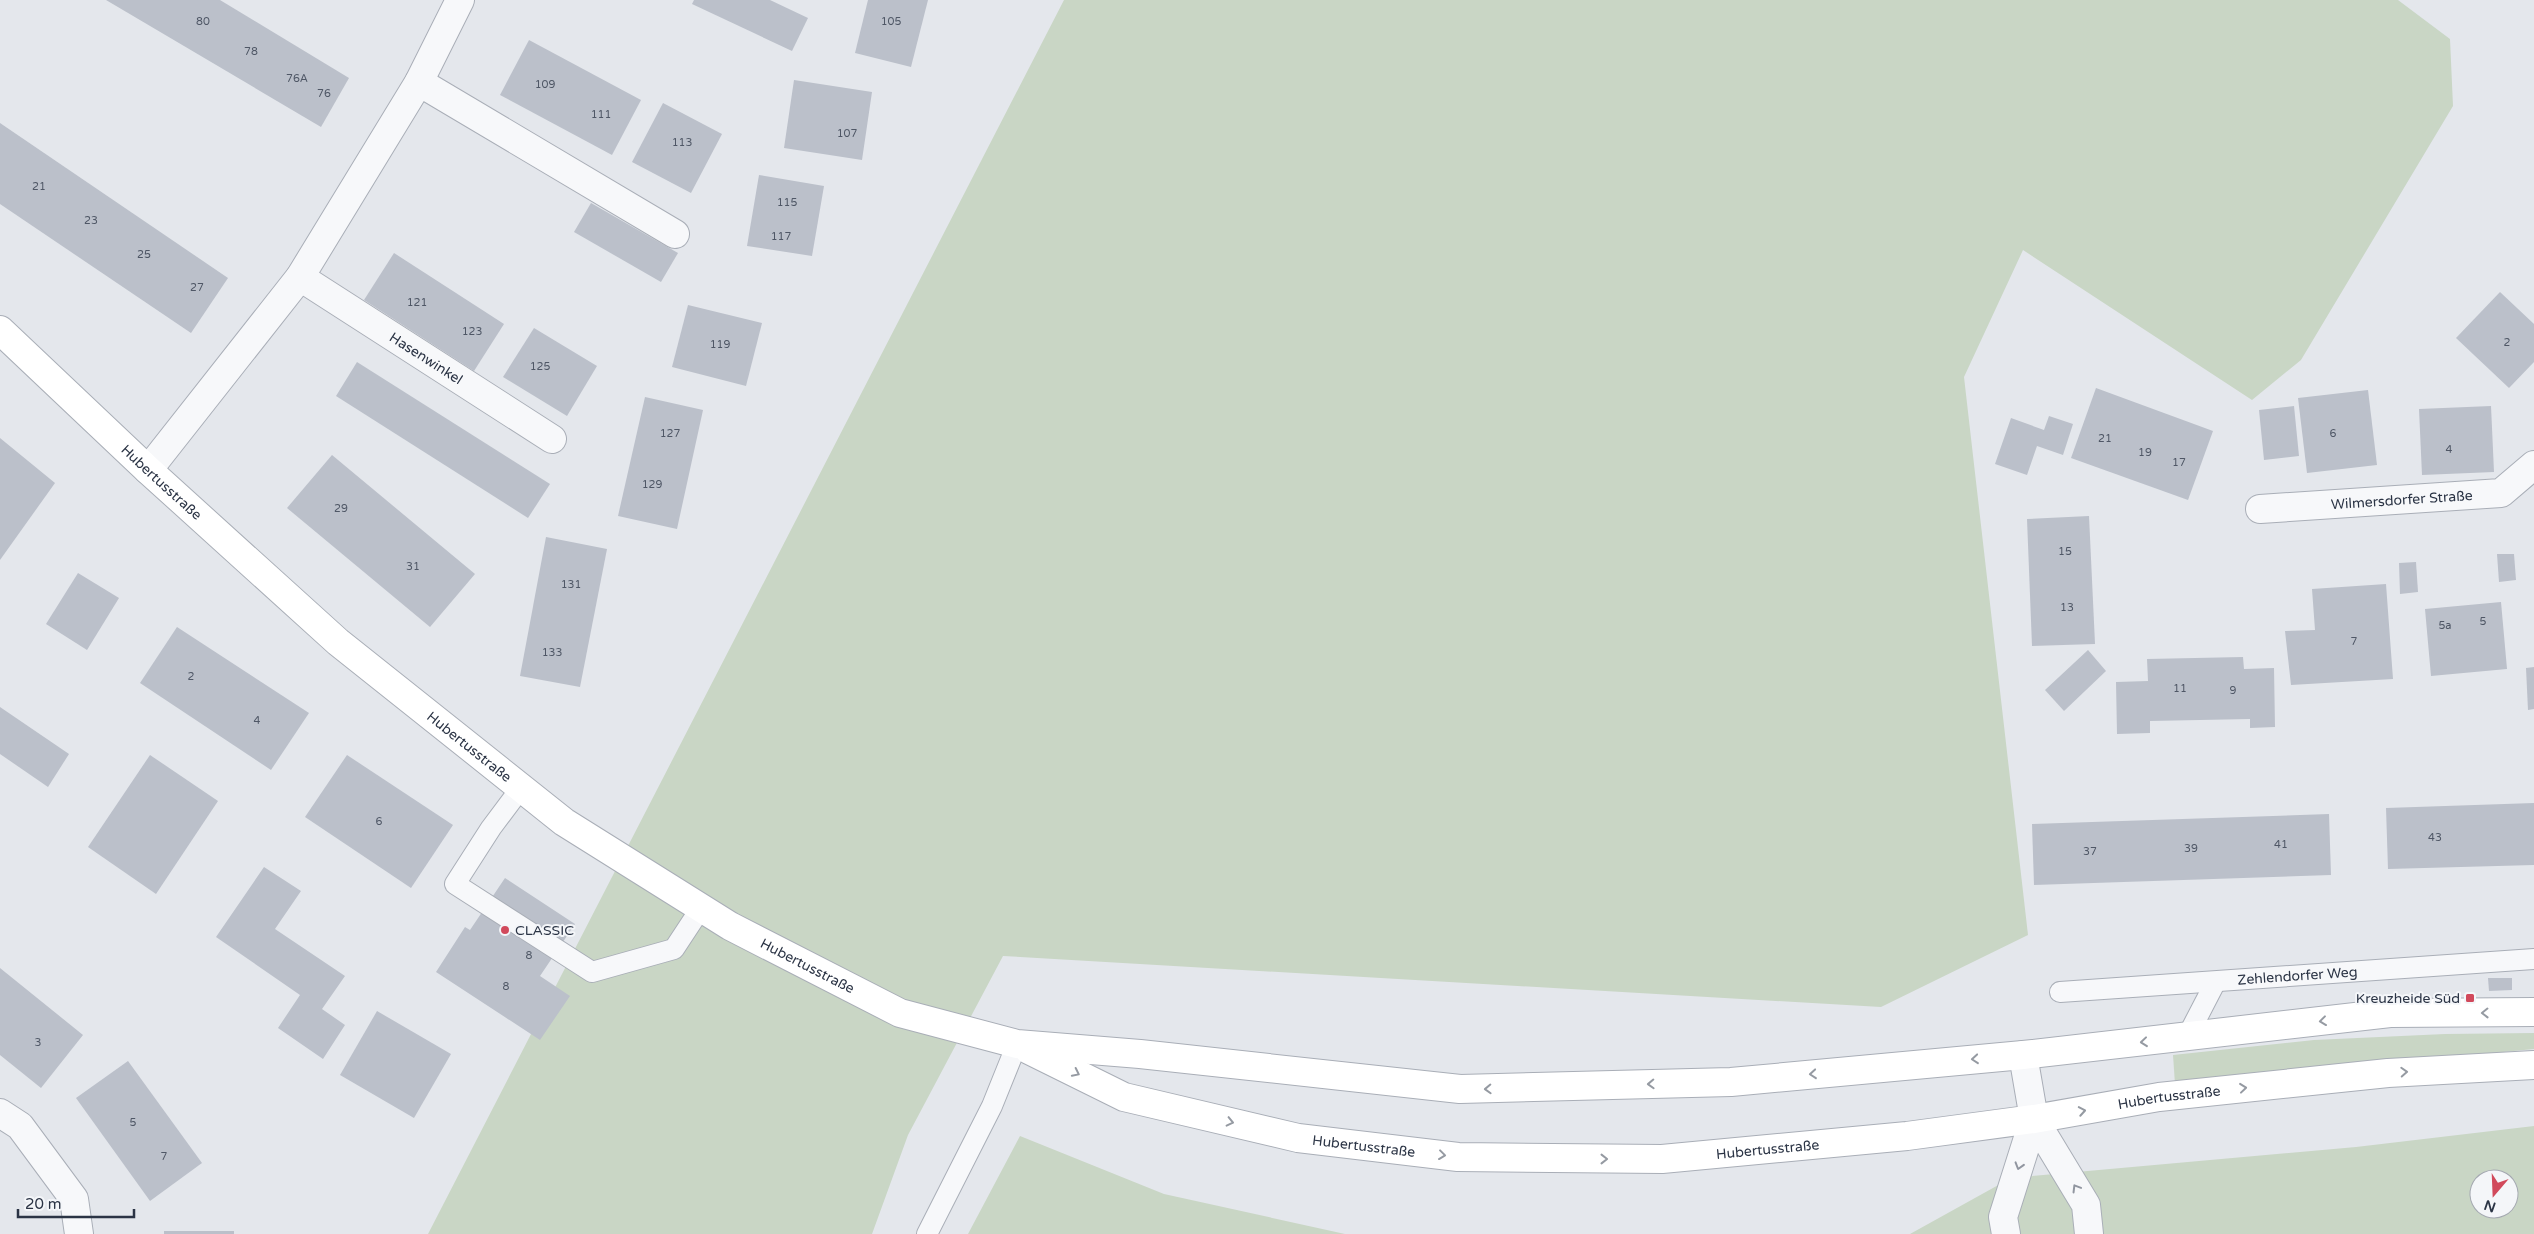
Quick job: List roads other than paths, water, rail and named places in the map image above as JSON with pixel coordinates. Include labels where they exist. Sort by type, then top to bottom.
[{"type":"street","points":[[148,470],[300,277],[419,82],[460,0]]},
{"type":"street","points":[[419,82],[676,234]]},
{"type":"street","name":"Hasenwinkel","points":[[300,277],[552,438]]},
{"type":"street","name":"Hubertusstraße","points":[[0,330],[148,470],[338,642],[564,822],[730,926],[900,1013],[1017,1044],[1140,1054],[1460,1089],[1731,1082],[2023,1056],[2390,1013],[2534,1012]]},
{"type":"street","name":"Wilmersdorfer Straße","points":[[2260,509],[2502,493],[2534,464]]},
{"type":"street","name":"Hubertusstraße","points":[[1017,1044],[1124,1097],[1298,1138],[1458,1157],[1662,1159],[1907,1136],[2034,1119],[2159,1096],[2388,1073],[2534,1065]]},
{"type":"street","points":[[2023,1056],[2034,1119],[2086,1205],[2089,1234]]},
{"type":"street","points":[[0,1113],[20,1126],[74,1199],[79,1234]]},
{"type":"street","points":[[2006,1234],[2003,1217],[2034,1119]]},
{"type":"lane","points":[[521,788],[491,828],[455,884],[592,972],[674,949],[701,908]]},
{"type":"lane","name":"Zehlendorfer Weg","points":[[2060,992],[2215,983],[2534,959]]},
{"type":"lane","points":[[2187,1037],[2215,983]]},
{"type":"lane","points":[[927,1234],[992,1106],[1017,1044]]},
{"type":"place","name":"CLASSIC","points":[[505,930]]},
{"type":"place","name":"Kreuzheide Süd","points":[[2470,998]]}]
